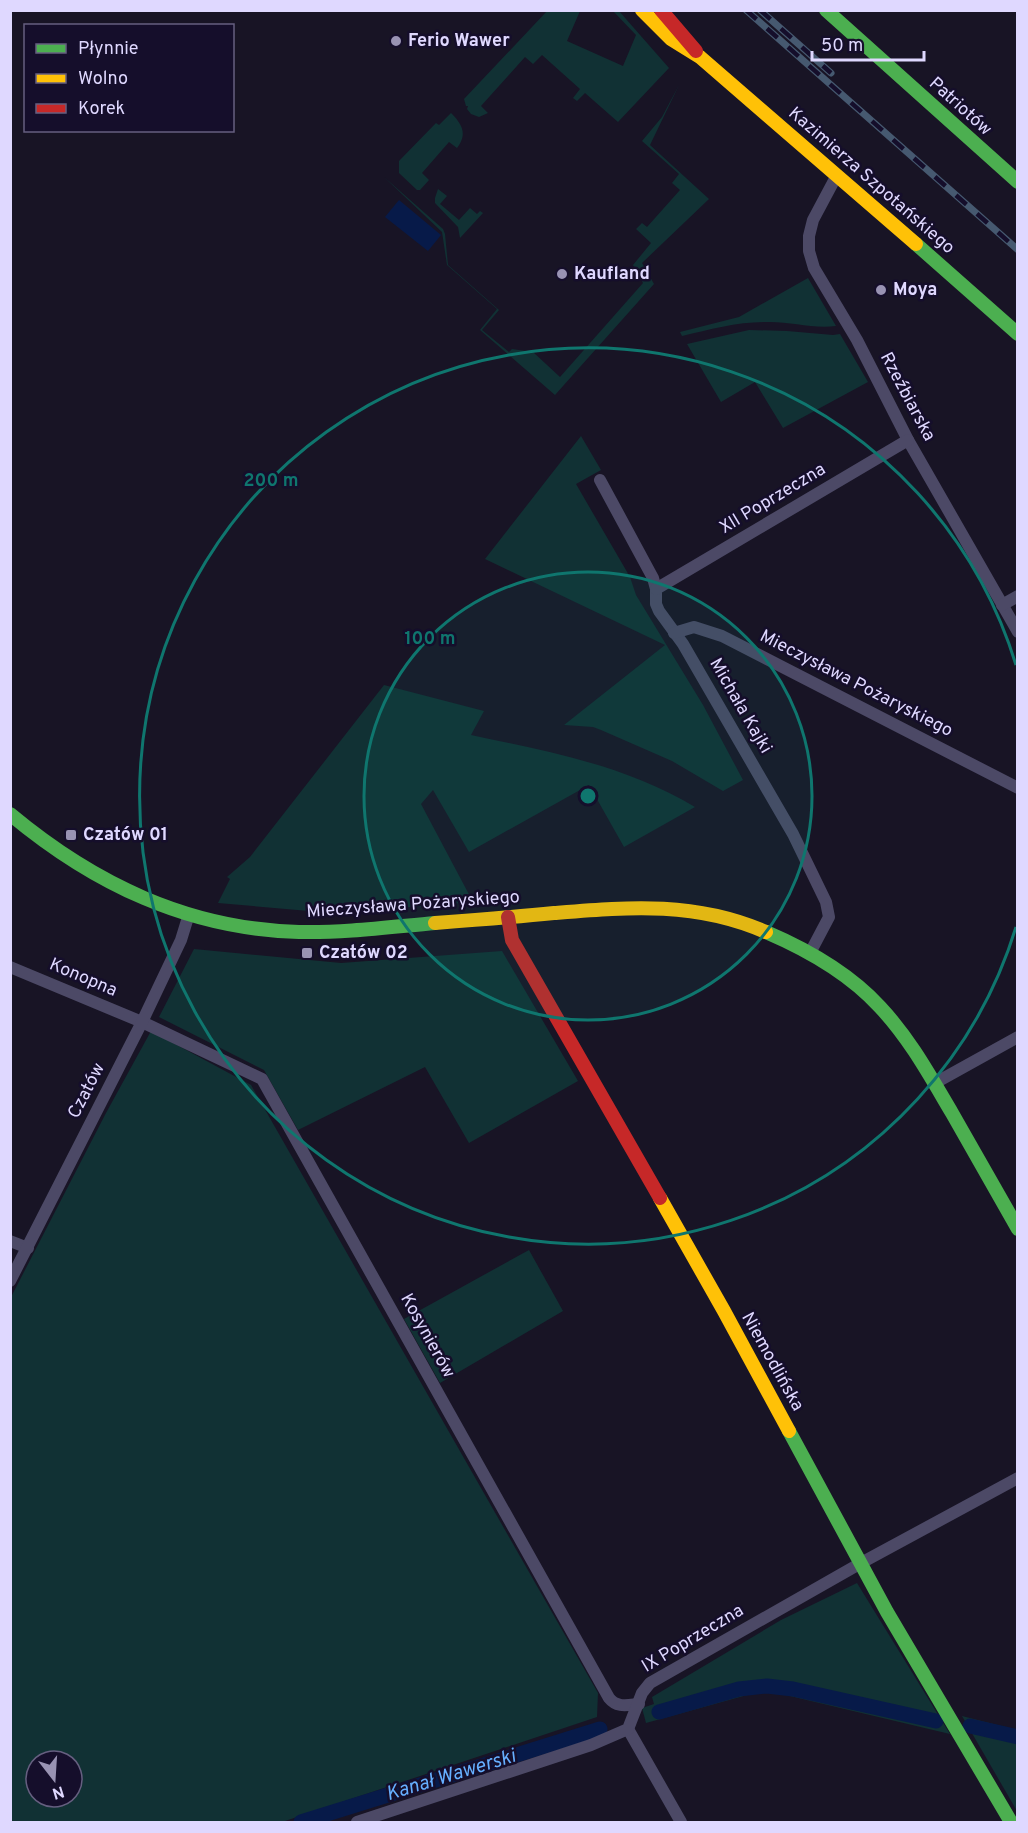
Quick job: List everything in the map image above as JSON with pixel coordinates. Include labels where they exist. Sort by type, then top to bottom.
[{"type":"street","name":"Kazimierza Szpotańskiego","points":[[642,10],[670,39],[700,57],[1017,333]]},
{"type":"street","name":"Kazimierza Szpotańskiego","points":[[661,10],[700,57]]},
{"type":"street","name":"Patriotów","points":[[826,10],[1017,182]]},
{"type":"street","name":"Rzeźbiarska","points":[[837,175],[813,220],[809,236],[811,260],[857,340],[908,440],[1017,632]]},
{"type":"street","name":"XII Poprzeczna","points":[[656,589],[908,440]]},
{"type":"street","name":"Michała Kajki","points":[[600,480],[653,578],[656,604],[663,619],[683,644],[793,834],[826,902],[829,917],[810,953]]},
{"type":"street","points":[[1002,605],[1017,596]]},
{"type":"street","name":"Mieczysława Pożaryskiego","points":[[674,633],[694,627],[722,636],[1017,788]]},
{"type":"street","name":"Mieczysława Pożaryskiego","points":[[10,814],[51,847],[114,886],[155,904],[252,928],[311,932],[611,908],[656,907],[707,914],[744,924],[780,937],[836,969],[873,1000],[901,1031],[935,1083]]},
{"type":"street","name":"Czatów","points":[[10,1281],[142,1022],[181,940],[189,914]]},
{"type":"street","name":"Niemodlińska","points":[[508,917],[512,940],[724,1311],[861,1563],[1011,1822]]},
{"type":"street","name":"Konopna","points":[[10,967],[142,1022]]},
{"type":"street","name":"Kosynierów","points":[[142,1022],[262,1079],[609,1698],[614,1704],[639,1704]]},
{"type":"street","points":[[1017,1037],[935,1083],[1017,1229]]},
{"type":"street","points":[[10,1241],[27,1248]]},
{"type":"street","name":"IX Poprzeczna","points":[[628,1729],[642,1693],[650,1683],[861,1563],[1017,1478]]},
{"type":"street","points":[[357,1822],[591,1745],[628,1729],[681,1822]]},
{"type":"green space","points":[[548,10],[580,11],[567,41],[623,66],[636,35],[613,11],[619,11],[669,68],[618,122],[585,93],[577,101],[573,98],[580,89],[542,55],[533,64],[525,57],[481,106],[488,113],[479,117],[471,114],[464,99]]},
{"type":"green space","points":[[679,85],[650,145],[709,199],[642,263],[654,284],[555,395],[480,330],[497,309],[447,265],[442,232],[384,177],[443,229],[448,265],[499,310],[482,330],[509,352],[512,349],[533,352],[560,377],[643,283],[633,265],[651,243],[636,229],[642,223],[647,227],[680,190],[672,183],[679,174],[642,141],[662,117]]},
{"type":"green space","points":[[451,113],[462,129],[460,143],[457,148],[449,142],[422,173],[429,180],[420,190],[417,190],[399,173],[399,161],[436,123],[439,125]]},
{"type":"green space","points":[[438,189],[447,196],[440,204],[459,220],[470,208],[477,214],[480,211],[483,213],[460,238],[458,227],[435,203]]},
{"type":"green space","points":[[808,278],[836,326],[820,327],[759,322],[726,326],[682,336],[680,332],[739,317]]},
{"type":"green space","points":[[749,330],[840,334],[868,382],[783,428],[755,382],[721,402],[687,344]]},
{"type":"green space","points":[[581,436],[601,470],[576,484],[630,577],[636,595],[703,705],[743,780],[723,791],[672,761],[601,730],[593,727],[564,725],[665,645],[485,559]]},
{"type":"green space","points":[[384,685],[484,711],[471,735],[558,754],[614,770],[642,780],[695,807],[624,847],[589,785],[469,852],[433,790],[421,804],[473,902],[416,907],[350,908],[332,913],[218,903],[230,879],[227,877],[250,857]]},
{"type":"green space","points":[[194,949],[341,963],[502,951],[578,1081],[469,1143],[425,1067],[298,1130],[264,1070],[159,1017]]},
{"type":"green space","points":[[151,1031],[251,1085],[598,1693],[597,1717],[282,1822],[11,1822],[10,1299]]},
{"type":"green space","points":[[529,1250],[563,1311],[440,1383],[404,1319]]},
{"type":"green space","points":[[857,1583],[950,1734],[773,1692],[758,1692],[646,1723],[642,1708],[654,1704],[652,1697],[781,1620]]},
{"type":"green space","points":[[962,1716],[1017,1730],[1017,1811]]},
{"type":"water","points":[[399,200],[441,235],[428,251],[385,217]]},
{"type":"waterway","name":"Kanał Wawerski","points":[[659,1712],[739,1689],[767,1686],[793,1689],[936,1721]]},
{"type":"waterway","name":"Kanał Wawerski","points":[[970,1726],[1018,1737]]},
{"type":"waterway","name":"Kanał Wawerski","points":[[301,1822],[600,1729]]},
{"type":"railway","points":[[746,10],[1018,250]]},
{"type":"railway","points":[[760,10],[831,73]]},
{"type":"traffic: fast","points":[[826,10],[1018,182]]},
{"type":"traffic: fast","points":[[916,244],[1018,334]]},
{"type":"traffic: fast","points":[[10,814],[75,862],[109,881],[181,912],[219,922],[258,929],[299,932],[350,931],[435,923]]},
{"type":"traffic: fast","points":[[766,932],[812,955],[841,973],[855,983],[891,1019],[952,1113],[1018,1229]]},
{"type":"traffic: fast","points":[[789,1431],[887,1612],[1011,1822]]},
{"type":"traffic: slow","points":[[642,10],[671,39],[700,57],[916,244]]},
{"type":"traffic: slow","points":[[435,923],[635,908],[713,915],[766,932]]},
{"type":"traffic: slow","points":[[660,1198],[789,1431]]},
{"type":"traffic: jam","points":[[661,10],[696,51]]},
{"type":"traffic: jam","points":[[508,917],[512,940],[660,1198]]},
{"type":"place","name":"Ferio Wawer","points":[[396,41]]},
{"type":"place","name":"Kaufland","points":[[562,274]]},
{"type":"place","name":"Moya","points":[[881,290]]},
{"type":"place","name":"Czatów 01","points":[[71,835]]},
{"type":"place","name":"Czatów 02","points":[[307,953]]}]
